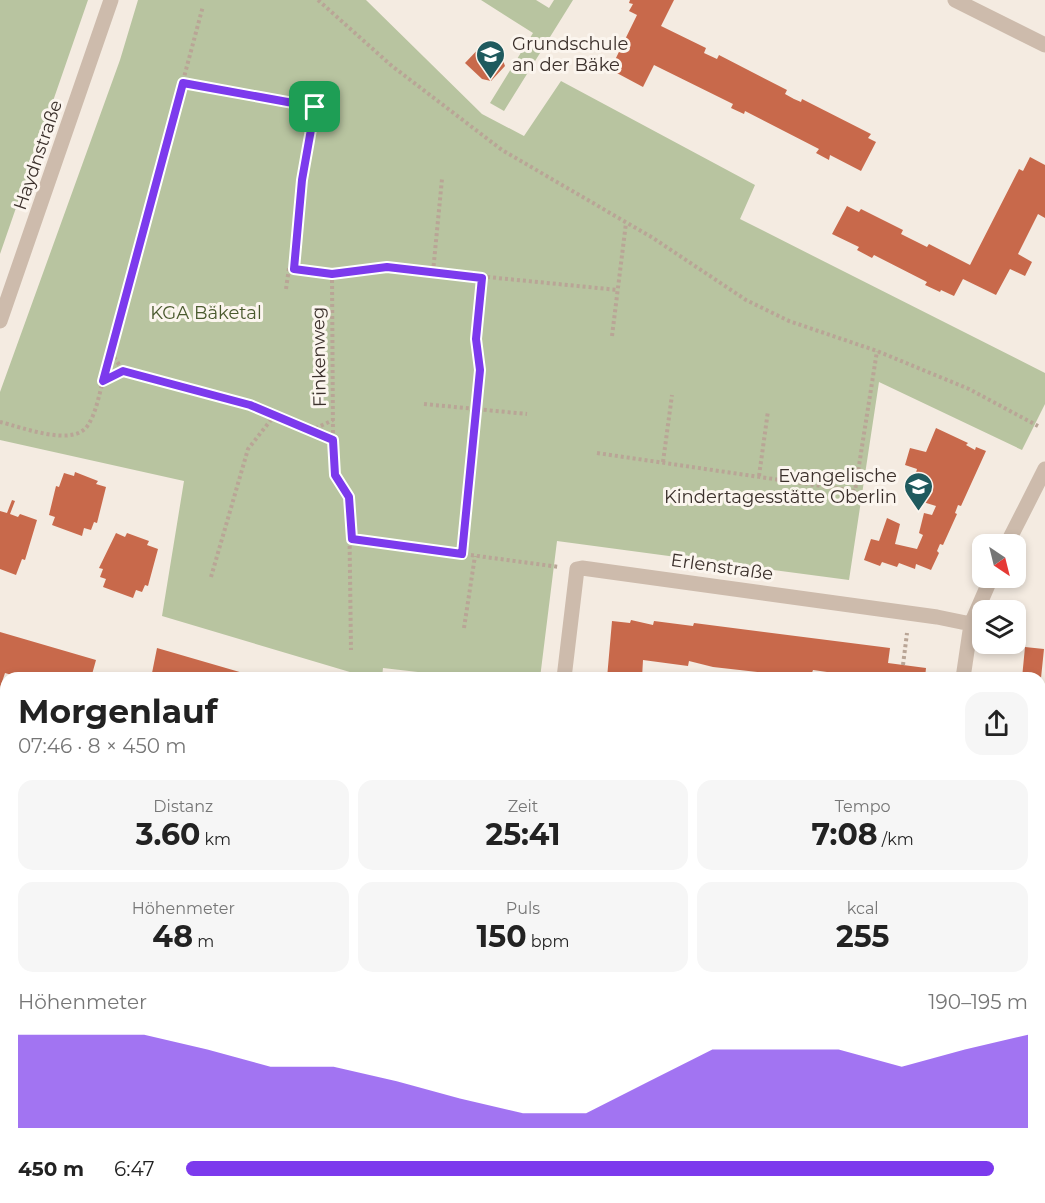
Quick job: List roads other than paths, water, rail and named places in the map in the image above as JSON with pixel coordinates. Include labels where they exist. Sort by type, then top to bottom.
[{"type":"street","name":"Haydnstraße","points":[[0,321],[111,0]]},
{"type":"street","points":[[954,0],[1045,45]]},
{"type":"street","points":[[1012,534],[1045,469]]},
{"type":"street","name":"Erlenstraße","points":[[565,672],[577,570],[582,568],[913,613],[971,624]]},
{"type":"street","points":[[964,672],[971,624],[987,588]]},
{"type":"street","points":[[0,1032],[0,1080]]},
{"type":"place","name":"Grundschule an der Bäke","points":[[491,80]]},
{"type":"place","name":"Evangelische Kindertagesstätte Oberlin","points":[[918,512]]},
{"type":"park label","name":"KGA Bäketal","points":[[206,313]]}]
